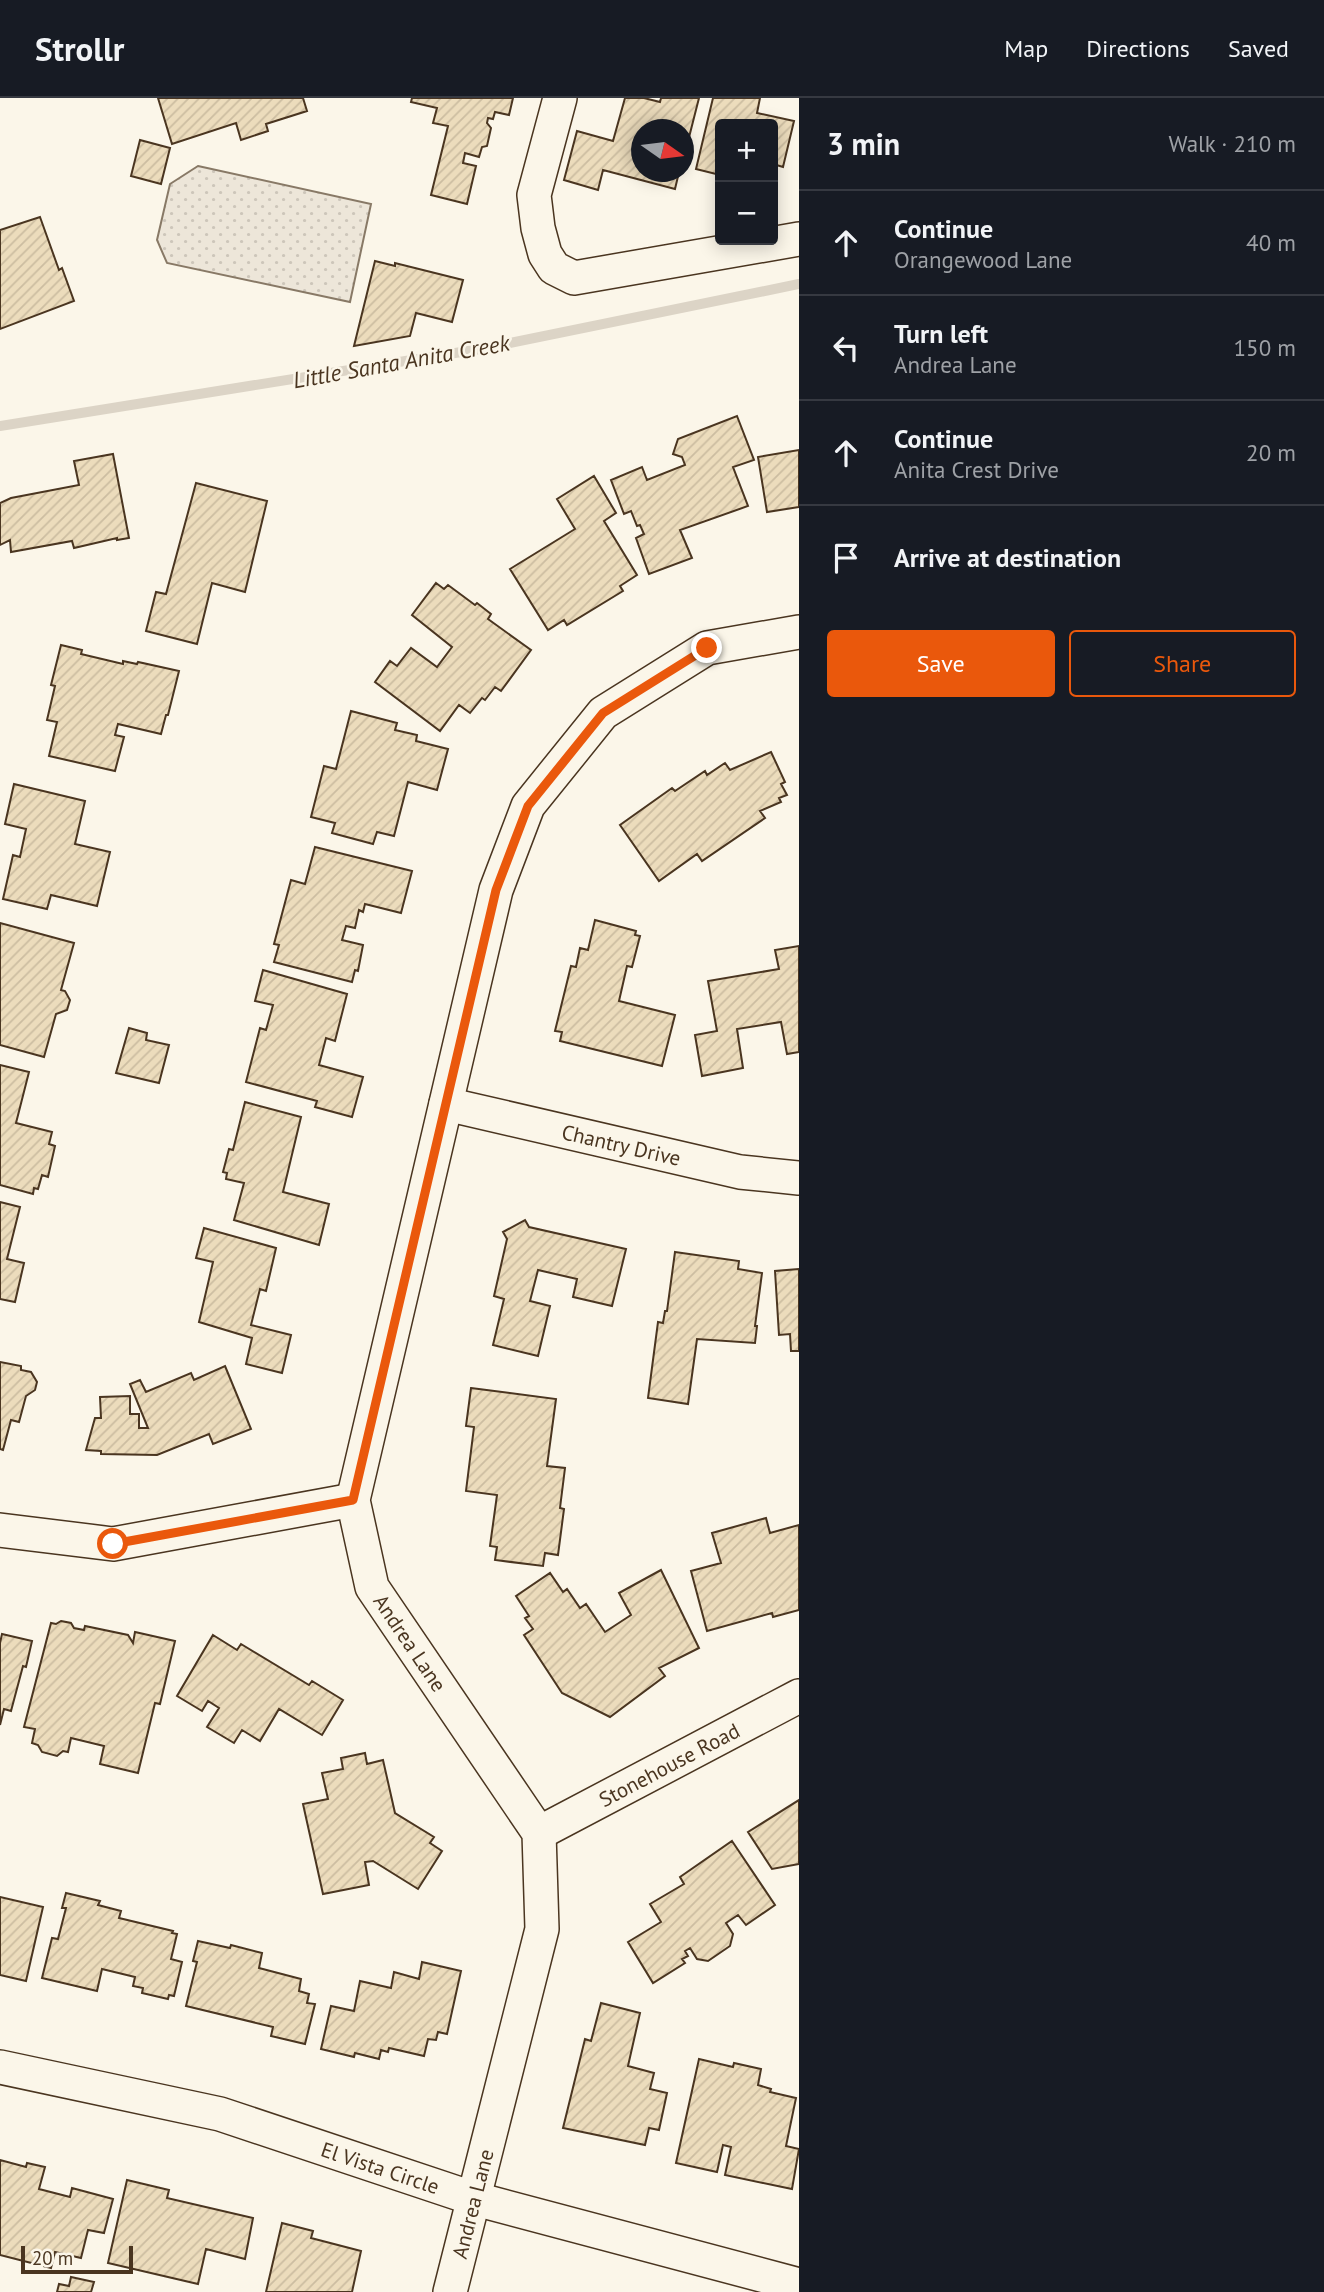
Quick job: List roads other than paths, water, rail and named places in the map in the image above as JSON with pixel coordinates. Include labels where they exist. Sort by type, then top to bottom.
[{"type":"street","points":[[560,98],[534,195],[538,228],[545,254],[554,268],[574,278],[799,239]]},
{"type":"street","name":"Andrea Lane","points":[[450,2292],[542,1929],[539,1833],[372,1587],[353,1500],[496,890],[528,806],[603,713],[707,648],[799,632]]},
{"type":"street","name":"Chantry Drive","points":[[446,1104],[740,1172],[799,1178]]},
{"type":"street","points":[[0,1530],[113,1544],[353,1500]]},
{"type":"street","name":"Stonehouse Road","points":[[539,1833],[799,1696]]},
{"type":"street","name":"El Vista Circle","points":[[0,2067],[220,2114],[472,2198],[799,2286]]},
{"type":"waterway","name":"Little Santa Anita Creek","points":[[0,426],[480,349],[799,284]]}]
